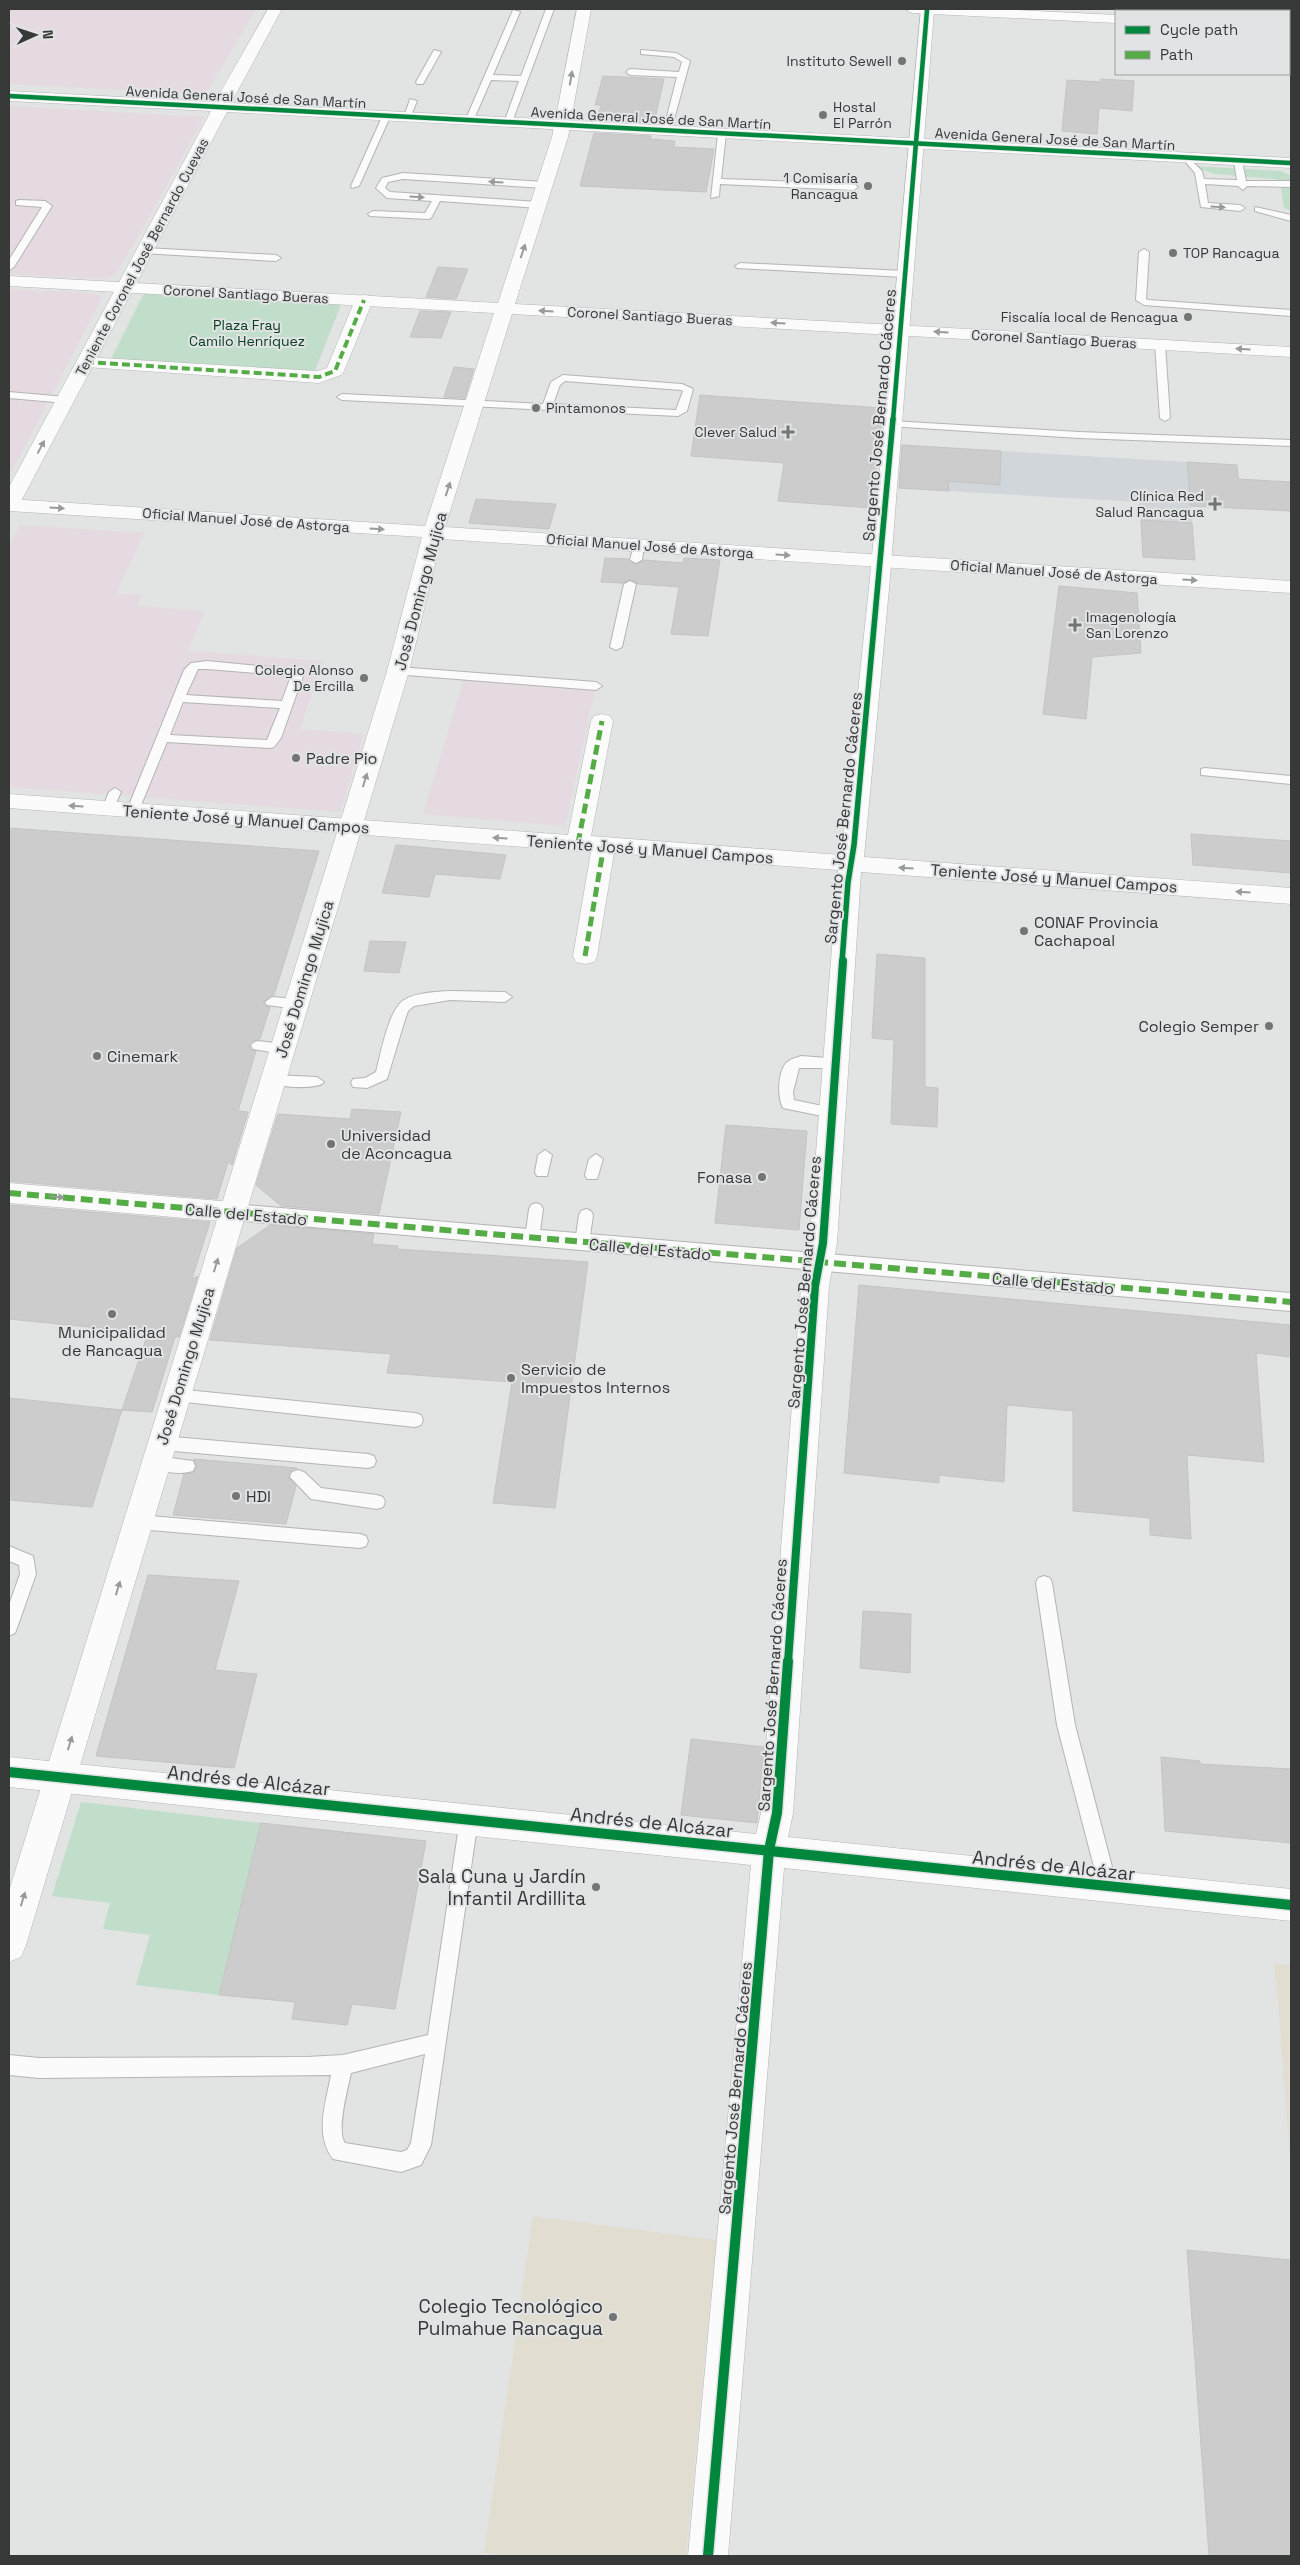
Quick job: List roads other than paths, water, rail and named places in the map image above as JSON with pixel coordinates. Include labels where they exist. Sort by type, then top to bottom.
[{"type":"street","name":"Teniente Coronel José Bernardo Cuevas","points":[[9,505],[222,108],[224,100],[275,9]]},
{"type":"street","name":"José Domingo Mujica","points":[[9,1946],[273,1080],[270,1048],[284,1003],[351,826],[398,671],[434,532],[545,184],[562,126],[584,9]]},
{"type":"street","points":[[920,9],[1115,19]]},
{"type":"street","name":"Sargento José Bernardo Cáceres","points":[[708,2556],[769,1850],[778,1814],[816,1286],[821,1264],[852,864],[916,144],[920,9]]},
{"type":"street","name":"Avenida General José de San Martín","points":[[9,96],[667,132],[1291,163]]},
{"type":"street","name":"Coronel Santiago Bueras","points":[[9,281],[1291,352]]},
{"type":"street","points":[[86,362],[318,377],[329,376],[335,371],[364,300]]},
{"type":"street","name":"Oficial Manuel José de Astorga","points":[[9,505],[434,532],[638,553],[880,561],[1291,587]]},
{"type":"street","points":[[578,843],[602,721]]},
{"type":"street","name":"Teniente José y Manuel Campos","points":[[9,801],[111,800],[132,810],[1291,896]]},
{"type":"street","points":[[585,956],[604,845]]},
{"type":"street","name":"Calle del Estado","points":[[9,1193],[821,1264],[1291,1302]]},
{"type":"street","name":"Andrés de Alcázar","points":[[9,1772],[769,1850],[840,1860],[1291,1905]]},
{"type":"lane","points":[[508,123],[550,9]]},
{"type":"lane","points":[[468,121],[516,12]]},
{"type":"lane","points":[[420,82],[436,52]]},
{"type":"lane","points":[[644,52],[683,57],[686,61],[667,132]]},
{"type":"lane","points":[[630,72],[682,75]]},
{"type":"lane","points":[[488,77],[524,79]]},
{"type":"lane","points":[[406,118],[413,101]]},
{"type":"lane","points":[[356,186],[386,117]]},
{"type":"lane","points":[[714,196],[722,134]]},
{"type":"lane","points":[[1187,159],[1197,169],[1201,181],[1204,205],[1240,208]]},
{"type":"lane","points":[[1238,161],[1243,185]]},
{"type":"lane","points":[[538,205],[387,195],[380,188],[385,180],[403,176],[545,184]]},
{"type":"lane","points":[[716,181],[854,187]]},
{"type":"lane","points":[[1201,181],[1269,187],[1291,184]]},
{"type":"lane","points":[[373,214],[428,216],[437,199]]},
{"type":"lane","points":[[9,267],[47,206],[45,204],[19,203]]},
{"type":"lane","points":[[1265,208],[1291,218]]},
{"type":"lane","points":[[145,251],[276,258]]},
{"type":"lane","points":[[1144,252],[1141,300],[1147,303],[1291,312]]},
{"type":"lane","points":[[740,266],[904,274]]},
{"type":"lane","points":[[1160,344],[1165,418]]},
{"type":"lane","points":[[342,397],[678,413],[682,411],[688,389],[682,386],[563,378],[555,384],[547,406]]},
{"type":"lane","points":[[9,396],[66,400]]},
{"type":"lane","points":[[892,424],[1079,435],[1291,443]]},
{"type":"lane","points":[[616,647],[630,584]]},
{"type":"lane","points":[[132,810],[190,670],[195,666],[206,664],[298,673],[276,738],[270,744],[163,738]]},
{"type":"lane","points":[[398,671],[596,686]]},
{"type":"lane","points":[[178,698],[286,705]]},
{"type":"lane","points":[[1205,772],[1291,780]]},
{"type":"lane","points":[[358,1083],[368,1083],[382,1075],[403,1006],[413,999],[428,996],[505,997]]},
{"type":"lane","points":[[832,1112],[788,1104],[786,1092],[790,1068],[794,1064],[801,1061],[836,1063]]},
{"type":"lane","points":[[273,1080],[317,1082]]},
{"type":"lane","points":[[542,1172],[545,1155]]},
{"type":"lane","points":[[592,1175],[596,1158]]},
{"type":"lane","points":[[532,1239],[536,1210]]},
{"type":"lane","points":[[582,1243],[586,1215]]},
{"type":"lane","points":[[176,1395],[415,1420]]},
{"type":"lane","points":[[159,1453],[368,1462]]},
{"type":"lane","points":[[159,1453],[187,1466]]},
{"type":"lane","points":[[298,1477],[318,1494],[377,1502]]},
{"type":"lane","points":[[138,1522],[360,1541]]},
{"type":"lane","points":[[9,1553],[27,1561],[28,1574],[9,1628]]},
{"type":"lane","points":[[1044,1583],[1066,1725],[1108,1886]]},
{"type":"lane","points":[[342,2065],[332,2123],[333,2143],[340,2152],[401,2162],[414,2158],[421,2145],[469,1819]]},
{"type":"lane","points":[[9,2065],[88,2068],[307,2067],[342,2065],[437,2042]]},
{"type":"place","name":"Instituto Sewell","points":[[902,61]]},
{"type":"place","name":"Hostal El Parrón","points":[[823,115]]},
{"type":"place","name":"1 Comisaría Rancagua","points":[[868,186]]},
{"type":"place","name":"TOP Rancagua","points":[[1173,253]]},
{"type":"place","name":"Fiscalía local de Rencagua","points":[[1188,317]]},
{"type":"place","name":"Pintamonos","points":[[536,408]]},
{"type":"place","name":"Clever Salud","points":[[788,432]]},
{"type":"place","name":"Clínica Red Salud Rancagua","points":[[1215,504]]},
{"type":"place","name":"Imagenología San Lorenzo","points":[[1075,625]]},
{"type":"place","name":"Colegio Alonso De Ercilla","points":[[364,678]]},
{"type":"place","name":"Padre Pio","points":[[296,758]]},
{"type":"place","name":"CONAF Provincia Cachapoal","points":[[1024,931]]},
{"type":"place","name":"Colegio Semper","points":[[1269,1026]]},
{"type":"place","name":"Cinemark","points":[[97,1056]]},
{"type":"place","name":"Universidad de Aconcagua","points":[[331,1144]]},
{"type":"place","name":"Fonasa","points":[[762,1177]]},
{"type":"place","name":"Municipalidad de Rancagua","points":[[112,1314]]},
{"type":"place","name":"Servicio de Impuestos Internos","points":[[511,1378]]},
{"type":"place","name":"HDI","points":[[236,1496]]},
{"type":"place","name":"Sala Cuna y Jardín Infantil Ardillita","points":[[596,1887]]},
{"type":"place","name":"Colegio Tecnológico Pulmahue Rancagua","points":[[613,2317]]},
{"type":"park label","name":"Plaza Fray Camilo Henríquez","points":[[247,334]]}]
